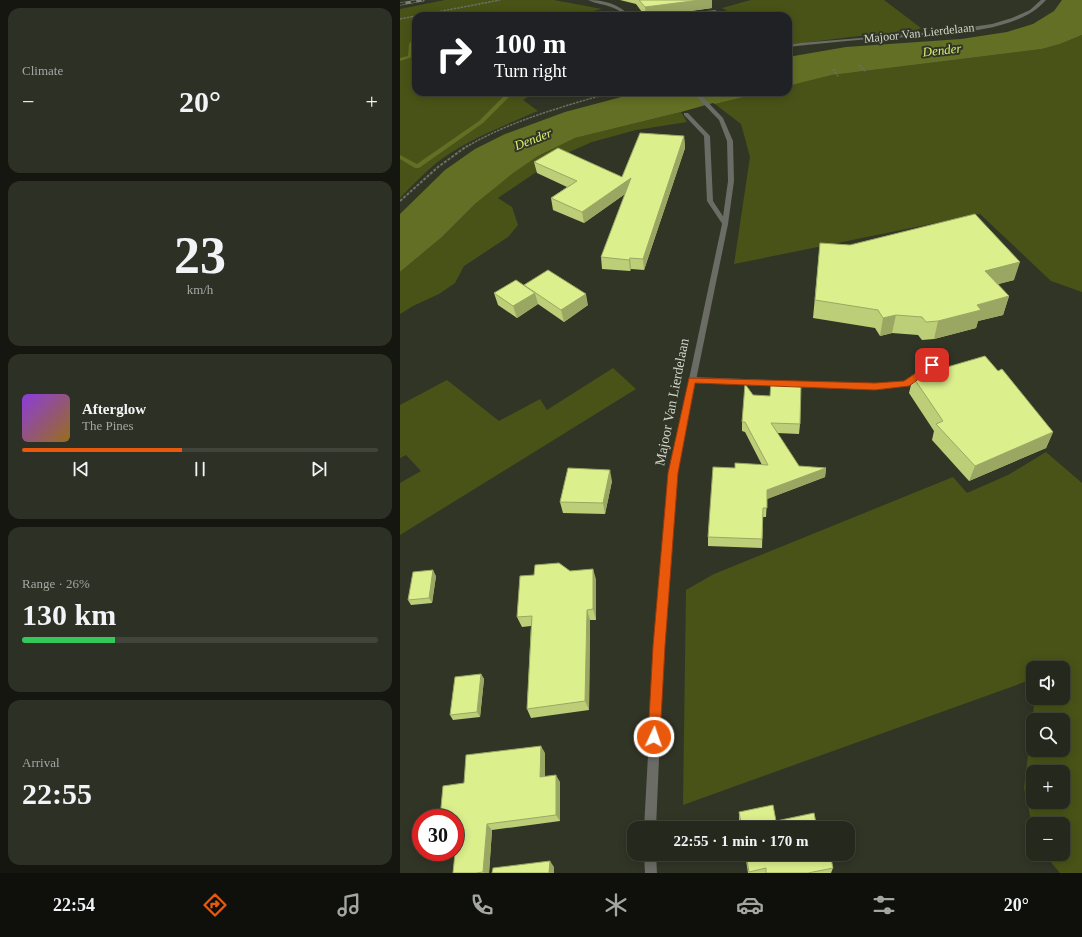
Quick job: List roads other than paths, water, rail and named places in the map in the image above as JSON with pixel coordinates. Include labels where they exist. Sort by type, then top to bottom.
[{"type":"street","points":[[590,0],[613,6],[624,12]]},
{"type":"street","name":"Majoor Van Lierdelaan","points":[[792,46],[967,29],[1002,23],[1021,16],[1044,0]]},
{"type":"street","points":[[706,12],[714,11]]},
{"type":"street","name":"Majoor Van Lierdelaan","points":[[650,821],[659,646],[673,473],[724,224],[731,181],[732,160],[730,141],[721,120],[699,96]]},
{"type":"street","points":[[686,114],[707,136],[710,201],[724,224]]},
{"type":"street","points":[[692,380],[875,387],[906,384],[932,365]]},
{"type":"street","points":[[650,861],[651,873]]},
{"type":"water","name":"Dender","points":[[1062,0],[1082,0],[1082,35],[1060,44],[1042,49],[832,75],[792,85],[792,56],[846,47],[961,39],[1007,32],[1033,24],[1054,11]]},
{"type":"water","name":"Dender","points":[[625,96],[748,96],[715,104],[713,103],[575,138],[538,156],[513,173],[475,204],[442,237],[400,272],[400,214],[445,170],[475,149],[505,134],[565,112]]},
{"type":"waterway","points":[[400,60],[410,57],[412,43]]},
{"type":"waterway","points":[[400,157],[417,167],[481,122],[507,96]]},
{"type":"railway","points":[[400,4],[423,0]]}]
